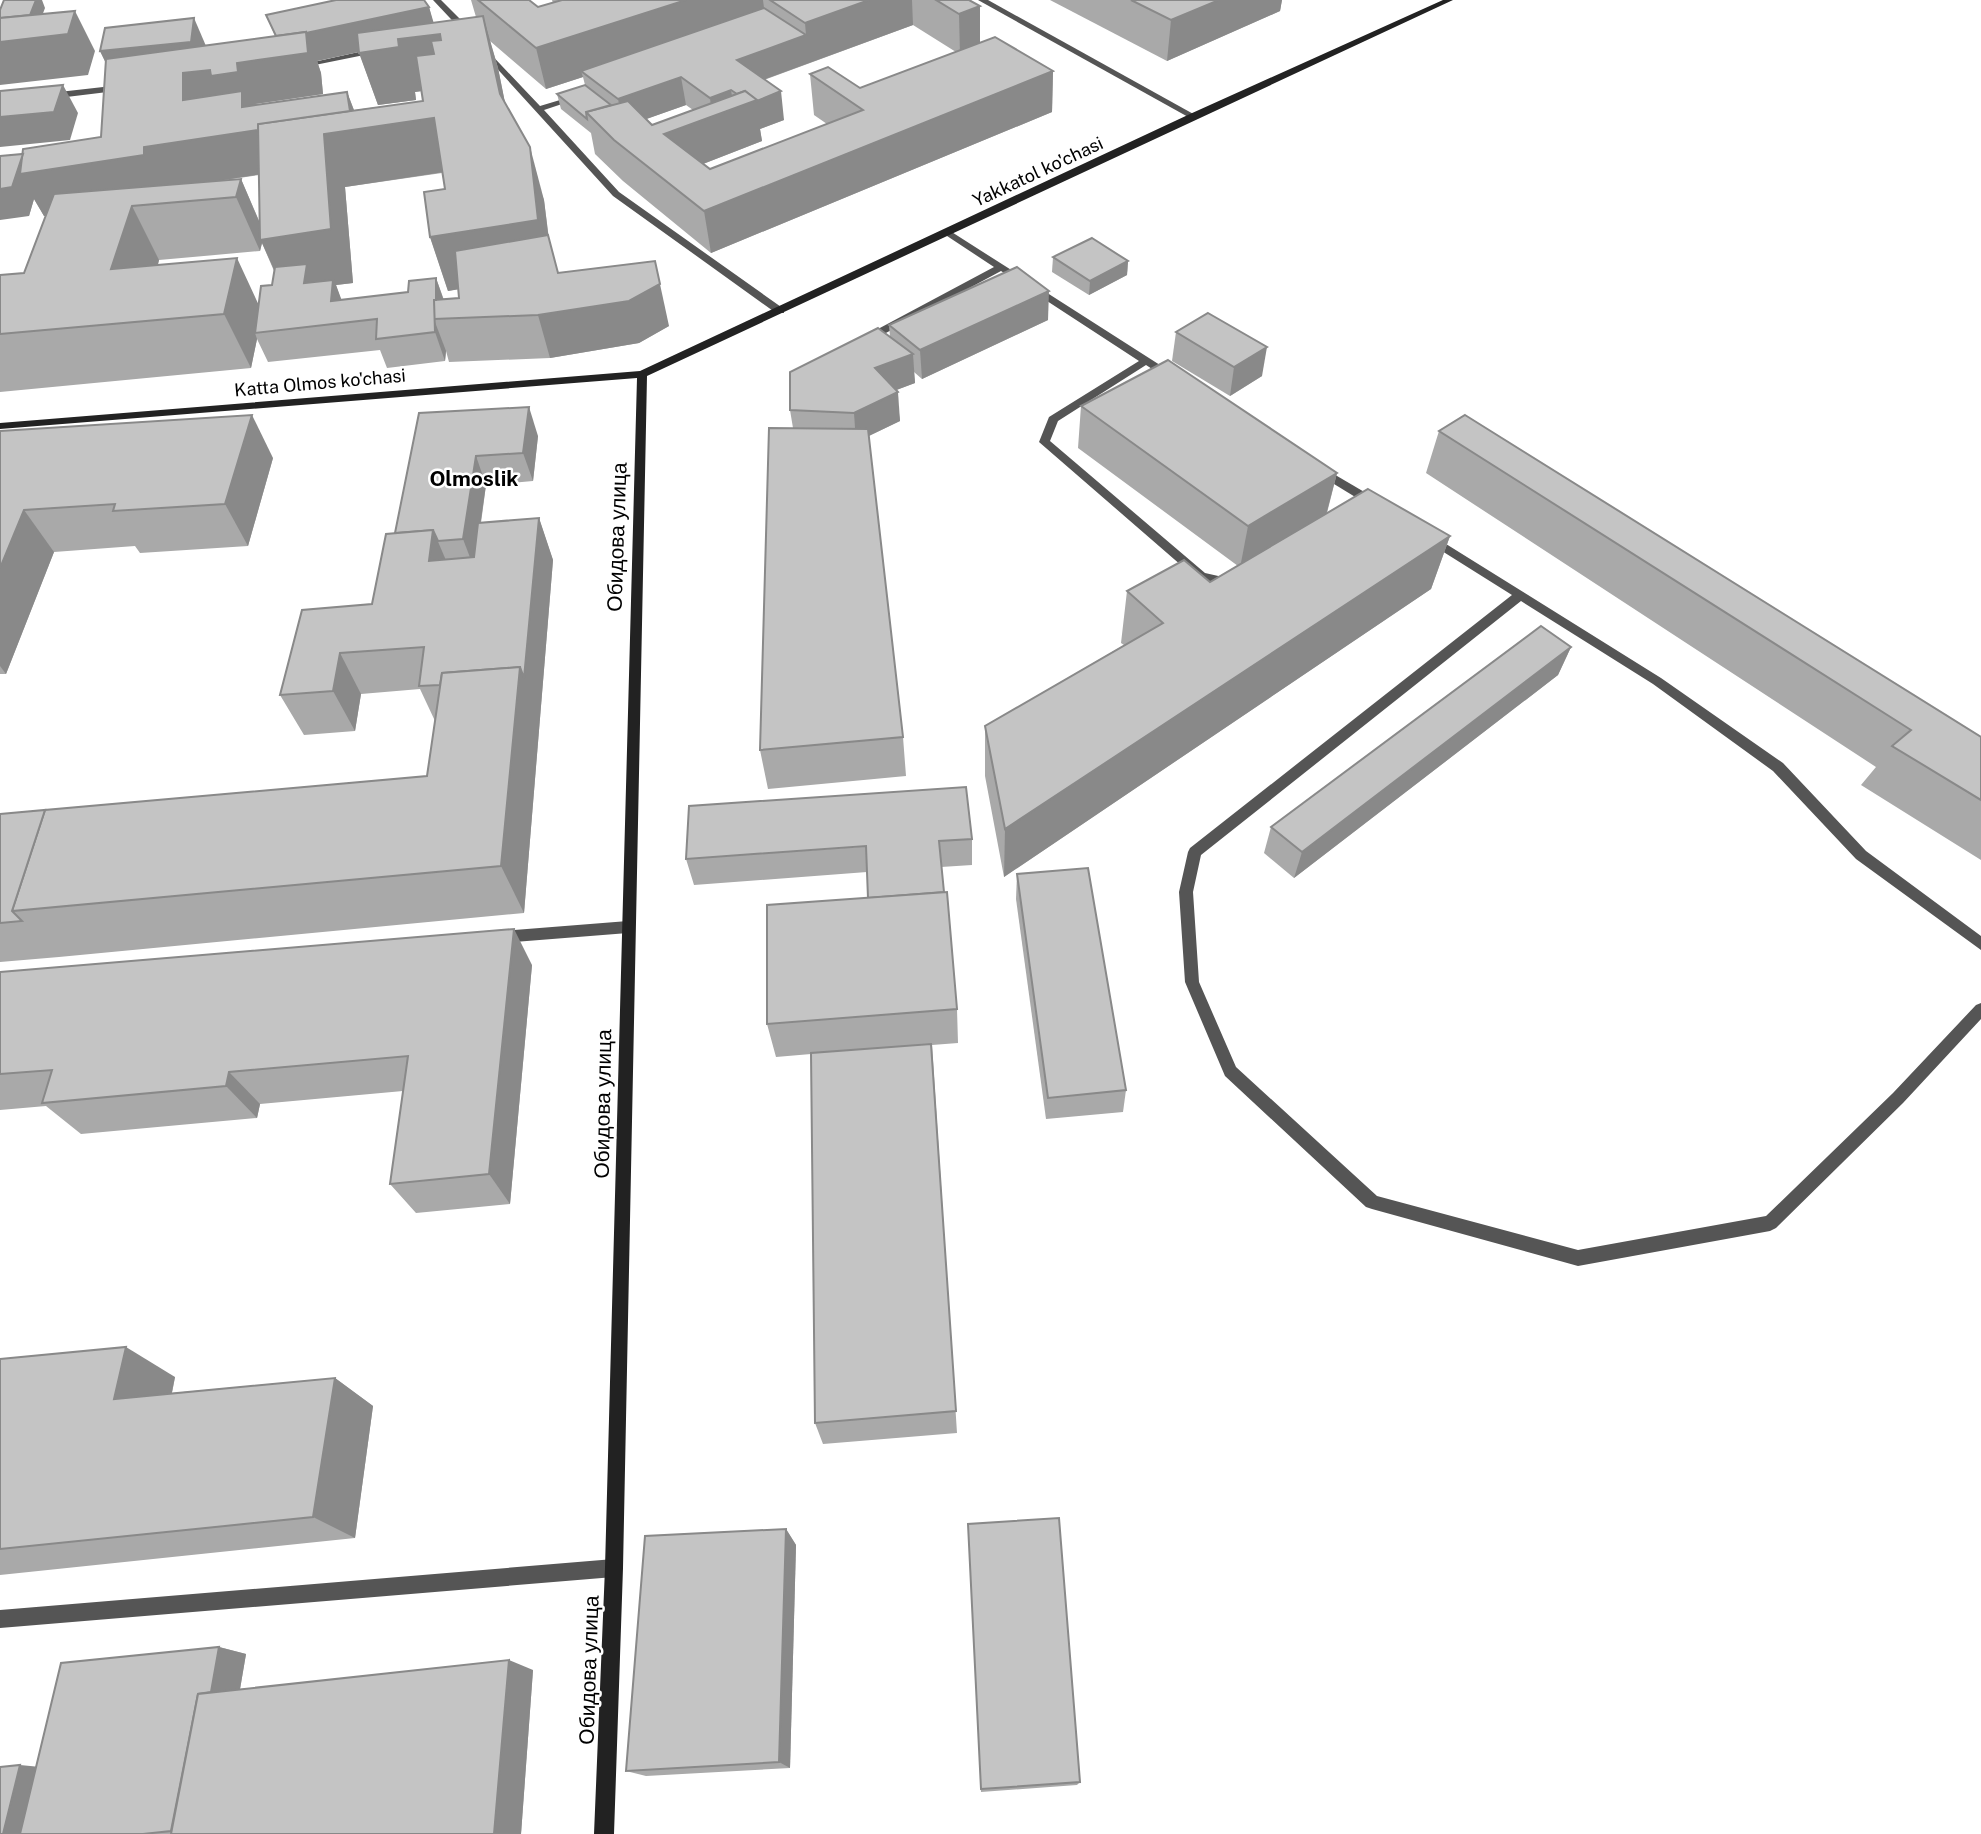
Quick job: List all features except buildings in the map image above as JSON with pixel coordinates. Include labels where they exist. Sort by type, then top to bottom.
[{"type":"street","points":[[437,0],[616,194],[780,311]]},
{"type":"street","points":[[982,0],[1193,116]]},
{"type":"street","name":"Yakkatol ko'chasi","points":[[642,374],[1193,116],[1449,0]]},
{"type":"street","points":[[454,33],[467,30]]},
{"type":"street","points":[[294,67],[387,48]]},
{"type":"street","points":[[37,98],[137,86]]},
{"type":"street","points":[[539,109],[590,91]]},
{"type":"street","points":[[947,232],[1183,384]]},
{"type":"street","points":[[865,340],[1001,267]]},
{"type":"street","points":[[1146,360],[1053,419],[1044,442],[1201,576],[1238,584],[1249,577]]},
{"type":"street","name":"Katta Olmos ko'chasi","points":[[0,426],[642,374]]},
{"type":"street","name":"Обидова улица","points":[[604,1834],[614,1568],[642,374]]},
{"type":"street","points":[[1308,462],[1387,512]]},
{"type":"street","points":[[1365,511],[1376,505]]},
{"type":"street","points":[[1421,533],[1657,681],[1778,767],[1861,855],[1981,944]]},
{"type":"street","points":[[1521,595],[1195,852],[1186,892],[1192,982],[1230,1071],[1372,1202],[1578,1258],[1770,1223],[1898,1098],[1981,1009]]},
{"type":"street","points":[[488,938],[628,927]]},
{"type":"street","points":[[0,1619],[614,1568]]},
{"type":"district","name":"Olmoslik","points":[[474,479]]}]
